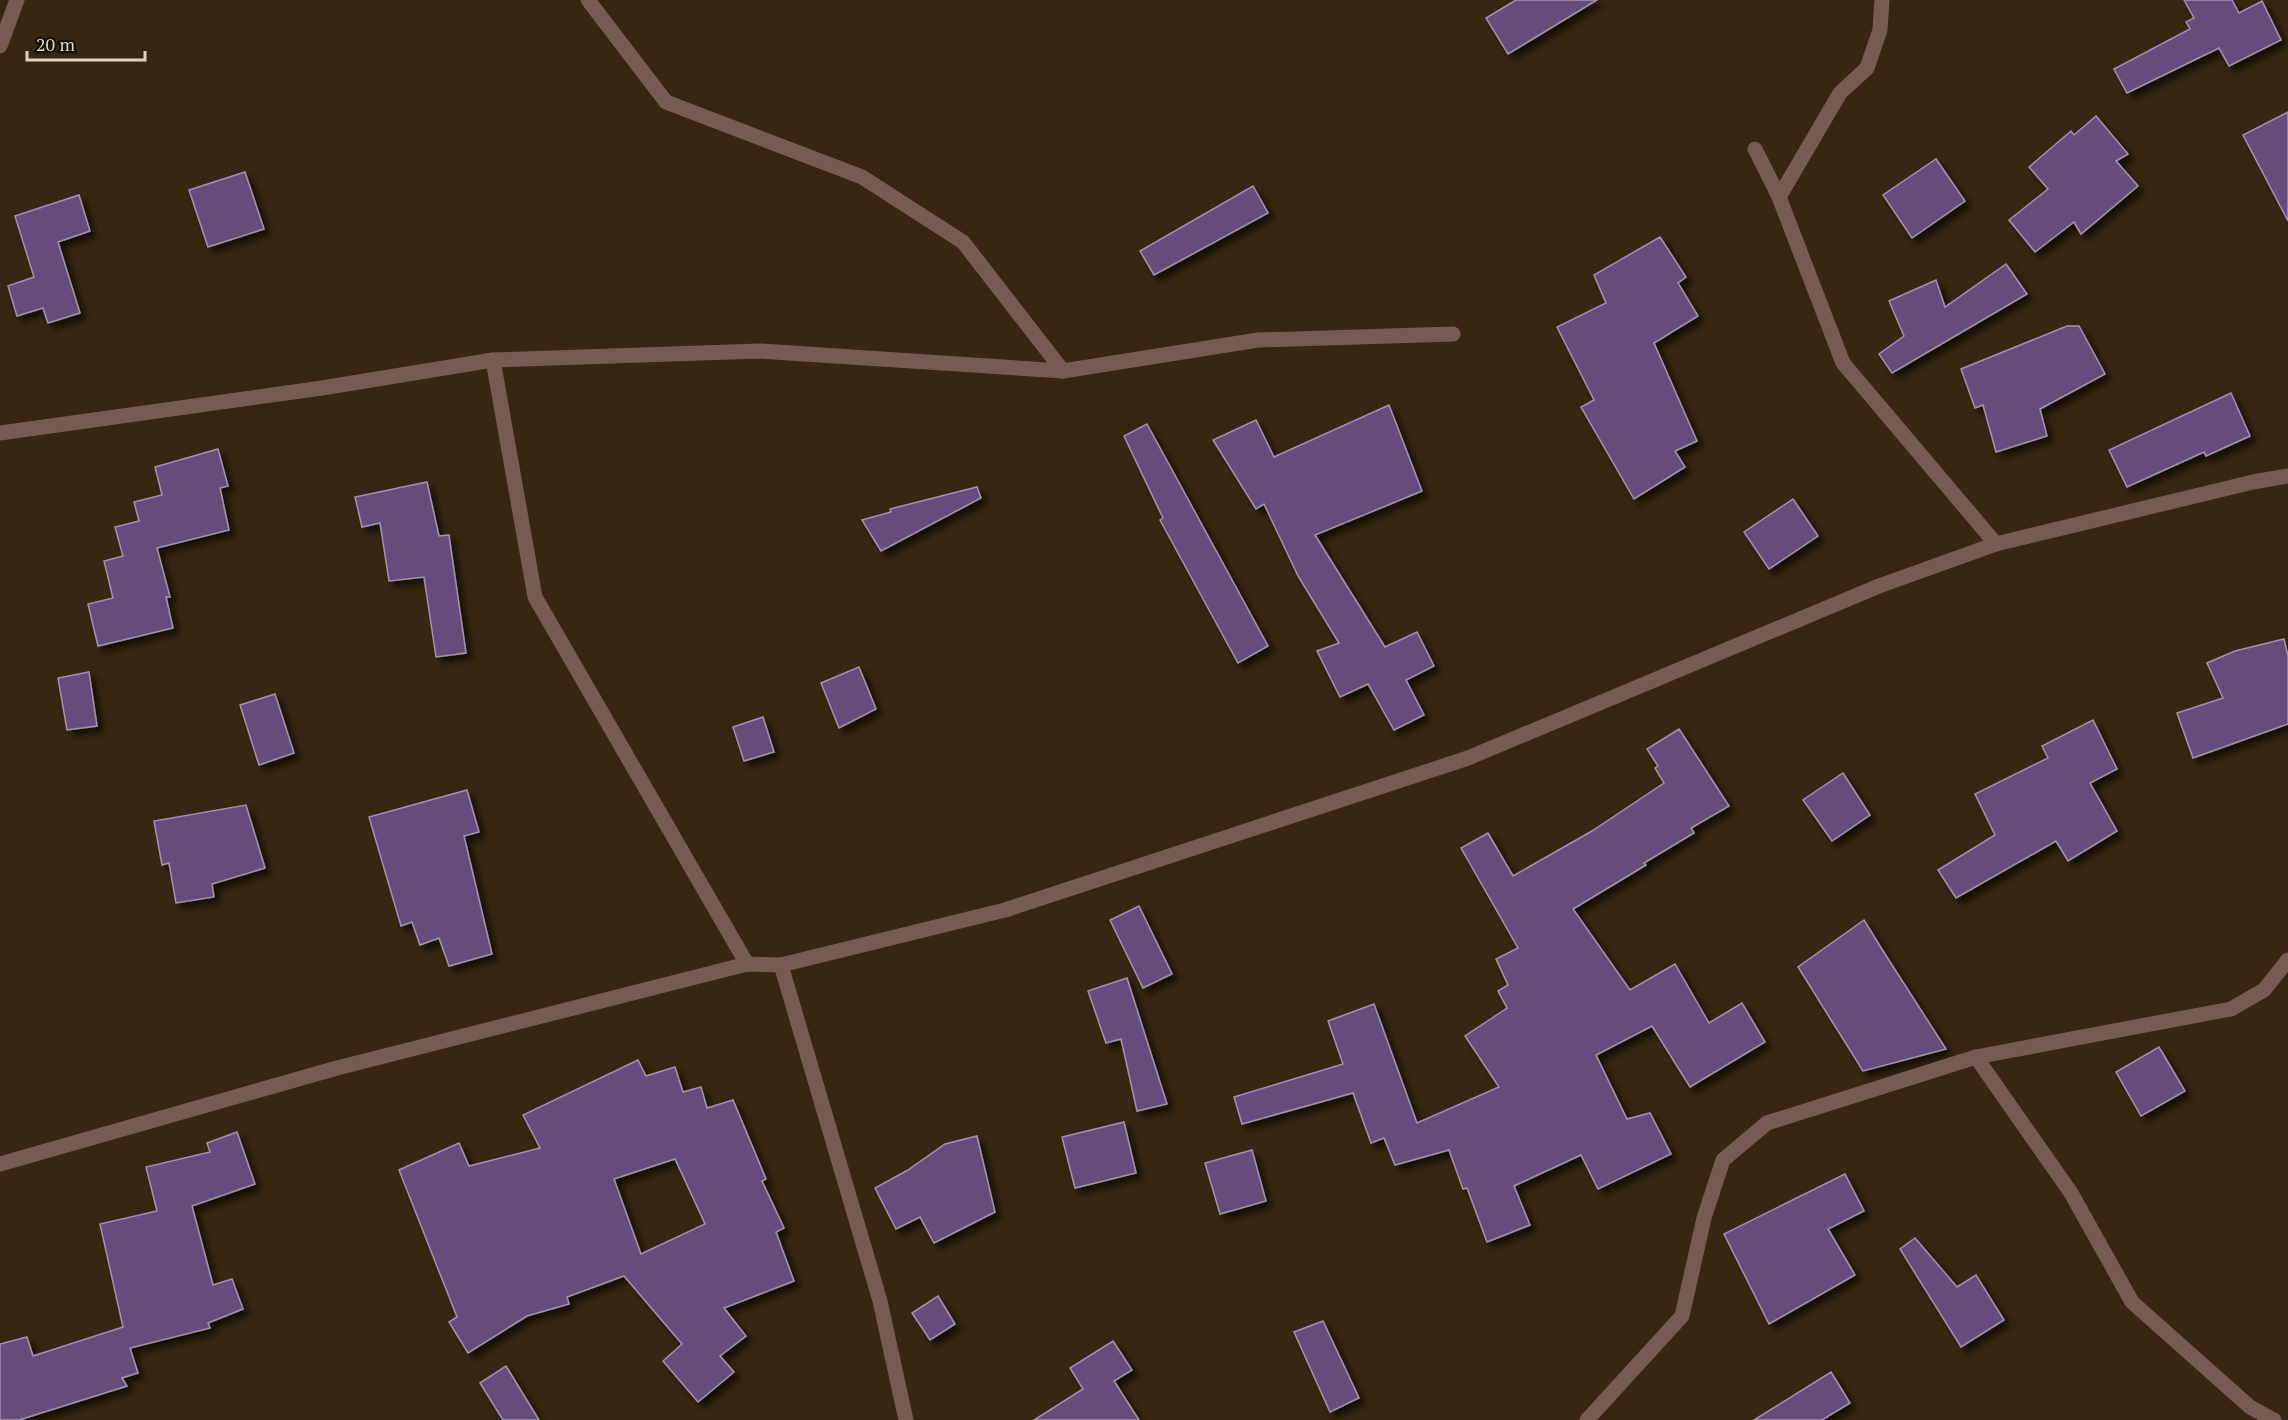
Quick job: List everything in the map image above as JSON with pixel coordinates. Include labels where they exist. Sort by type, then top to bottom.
[{"type":"street","points":[[0,46],[17,0]]},
{"type":"street","points":[[588,0],[666,102],[862,177],[963,242],[1063,371]]},
{"type":"street","points":[[1779,197],[1839,93],[1867,68],[1880,30],[1882,0]]},
{"type":"street","points":[[1755,149],[1779,197],[1843,363],[1996,544]]},
{"type":"street","points":[[0,433],[322,388],[493,360],[760,351],[1063,371],[1258,340],[1453,334]]},
{"type":"street","points":[[493,360],[536,597],[747,964]]},
{"type":"street","points":[[0,1164],[337,1068],[747,964],[781,965],[1005,910],[1468,758],[1879,586],[1996,544],[2253,482],[2288,476]]},
{"type":"street","points":[[1587,1420],[1682,1316],[1704,1218],[1723,1160],[1767,1123],[1976,1057],[2231,1009],[2264,990],[2288,960]]},
{"type":"street","points":[[781,965],[880,1301],[906,1420]]},
{"type":"street","points":[[1976,1057],[2071,1193],[2132,1302],[2250,1407],[2274,1420]]},
{"type":"building","points":[[1516,0],[1597,0],[1508,54],[1486,18]]},
{"type":"building","points":[[2184,0],[2232,0],[2239,13],[2262,1],[2281,40],[2229,66],[2219,48],[2127,93],[2114,69],[2190,29],[2186,22],[2194,18]]},
{"type":"building","points":[[2288,112],[2288,221],[2243,135]]},
{"type":"building","points":[[2096,116],[2128,154],[2116,161],[2138,186],[2081,234],[2074,222],[2035,252],[2009,220],[2048,189],[2029,167],[2071,131],[2074,135]]},
{"type":"building","points":[[1936,159],[1965,201],[1912,238],[1883,195]]},
{"type":"building","points":[[245,172],[264,229],[208,247],[189,190]]},
{"type":"building","points":[[1253,186],[1268,213],[1154,275],[1140,251]]},
{"type":"building","points":[[79,195],[90,231],[58,242],[80,313],[48,323],[43,308],[17,316],[8,286],[34,277],[15,216]]},
{"type":"building","points":[[1660,237],[1686,277],[1678,283],[1698,316],[1654,343],[1697,441],[1675,451],[1685,467],[1634,499],[1581,407],[1594,400],[1557,327],[1606,303],[1594,275]]},
{"type":"building","points":[[2006,264],[2027,294],[1892,373],[1879,354],[1904,336],[1889,301],[1936,280],[1945,307]]},
{"type":"building","points":[[2067,326],[2079,326],[2105,374],[2040,409],[2047,436],[1996,452],[1983,405],[1975,408],[1961,369]]},
{"type":"building","points":[[2231,393],[2250,436],[2206,456],[2204,452],[2127,487],[2109,450]]},
{"type":"building","points":[[1389,405],[1422,491],[1315,535],[1385,647],[1417,632],[1434,666],[1406,680],[1424,715],[1394,730],[1368,684],[1340,697],[1317,651],[1339,643],[1298,576],[1264,504],[1256,509],[1213,440],[1256,420],[1274,457]]},
{"type":"building","points":[[1147,424],[1268,646],[1238,663],[1160,520],[1163,518],[1124,436]]},
{"type":"building","points":[[218,449],[228,486],[220,488],[229,530],[157,548],[170,597],[166,597],[173,628],[98,646],[88,604],[113,598],[104,561],[123,556],[115,527],[139,521],[134,502],[162,495],[155,467]]},
{"type":"building","points":[[427,482],[439,536],[449,535],[466,653],[436,657],[424,577],[389,581],[380,523],[362,527],[355,497]]},
{"type":"building","points":[[977,487],[981,498],[881,551],[862,520],[891,512],[890,509]]},
{"type":"building","points":[[1793,499],[1818,536],[1769,569],[1744,532]]},
{"type":"building","points":[[2284,639],[2288,656],[2288,724],[2193,758],[2177,713],[2223,698],[2207,663],[2235,651]]},
{"type":"building","points":[[859,667],[876,709],[839,728],[821,683]]},
{"type":"building","points":[[89,672],[97,726],[67,730],[58,678]]},
{"type":"building","points":[[275,694],[294,753],[259,765],[240,705]]},
{"type":"building","points":[[763,717],[774,752],[744,761],[733,727]]},
{"type":"building","points":[[2093,720],[2117,769],[2090,783],[2117,831],[2068,861],[2056,841],[1956,898],[1938,870],[1995,835],[1975,794],[2048,758],[2042,746]]},
{"type":"building","points":[[1679,729],[1729,806],[1691,828],[1694,833],[1644,863],[1646,865],[1573,909],[1630,990],[1675,964],[1709,1023],[1742,1003],[1765,1042],[1690,1087],[1652,1026],[1596,1055],[1627,1119],[1650,1113],[1671,1154],[1598,1189],[1581,1155],[1514,1186],[1530,1225],[1487,1242],[1467,1188],[1463,1189],[1449,1150],[1395,1165],[1384,1138],[1371,1143],[1353,1093],[1242,1124],[1234,1097],[1343,1064],[1328,1021],[1374,1004],[1417,1123],[1499,1087],[1465,1036],[1507,1008],[1498,991],[1508,985],[1496,959],[1518,948],[1461,848],[1488,833],[1513,876],[1592,831],[1664,783],[1655,768],[1658,766],[1647,749]]},
{"type":"building","points":[[1843,773],[1870,815],[1832,841],[1803,800]]},
{"type":"building","points":[[467,790],[479,832],[464,836],[492,954],[449,966],[439,938],[420,945],[412,922],[401,926],[369,817]]},
{"type":"building","points":[[246,805],[265,868],[212,884],[214,897],[176,903],[169,863],[162,865],[154,821]]},
{"type":"building","points":[[1139,906],[1172,974],[1143,988],[1110,920]]},
{"type":"building","points":[[1864,920],[1946,1049],[1863,1071],[1798,967]]},
{"type":"building","points":[[1127,978],[1167,1104],[1137,1111],[1121,1039],[1106,1043],[1088,991]]},
{"type":"building","points":[[2159,1047],[2185,1091],[2141,1116],[2116,1072]]},
{"type":"building","points":[[638,1060],[646,1076],[675,1067],[683,1092],[701,1087],[707,1108],[733,1100],[766,1179],[762,1181],[784,1228],[776,1232],[794,1281],[724,1308],[746,1336],[720,1356],[734,1372],[698,1402],[663,1361],[682,1344],[624,1276],[567,1297],[569,1304],[527,1316],[468,1353],[449,1322],[457,1317],[399,1170],[459,1143],[469,1166],[540,1148],[523,1115]],"holes":[[[675,1159],[705,1224],[641,1254],[614,1179]]]},
{"type":"building","points":[[1124,1122],[1136,1173],[1075,1188],[1062,1137]]},
{"type":"building","points":[[237,1132],[255,1184],[192,1206],[213,1285],[232,1279],[243,1309],[208,1323],[210,1328],[130,1348],[138,1373],[122,1378],[127,1386],[19,1420],[0,1420],[0,1344],[27,1337],[33,1356],[123,1327],[100,1224],[157,1211],[146,1167],[210,1152],[207,1143]]},
{"type":"building","points":[[977,1136],[995,1212],[934,1243],[920,1217],[896,1229],[875,1188],[908,1170],[945,1144]]},
{"type":"building","points":[[1252,1150],[1266,1201],[1220,1214],[1205,1163]]},
{"type":"building","points":[[1845,1174],[1864,1211],[1828,1229],[1855,1275],[1769,1324],[1724,1234]]},
{"type":"building","points":[[1915,1238],[1957,1287],[1976,1275],[2004,1320],[1961,1347],[1900,1249]]},
{"type":"building","points":[[938,1296],[955,1324],[930,1340],[912,1313]]},
{"type":"building","points":[[1323,1321],[1359,1398],[1330,1412],[1294,1332]]},
{"type":"building","points":[[1113,1341],[1132,1370],[1114,1381],[1139,1420],[1034,1420],[1083,1389],[1070,1368]]},
{"type":"building","points":[[506,1366],[539,1420],[503,1420],[480,1383]]},
{"type":"building","points":[[1831,1372],[1850,1403],[1822,1420],[1754,1420]]}]
